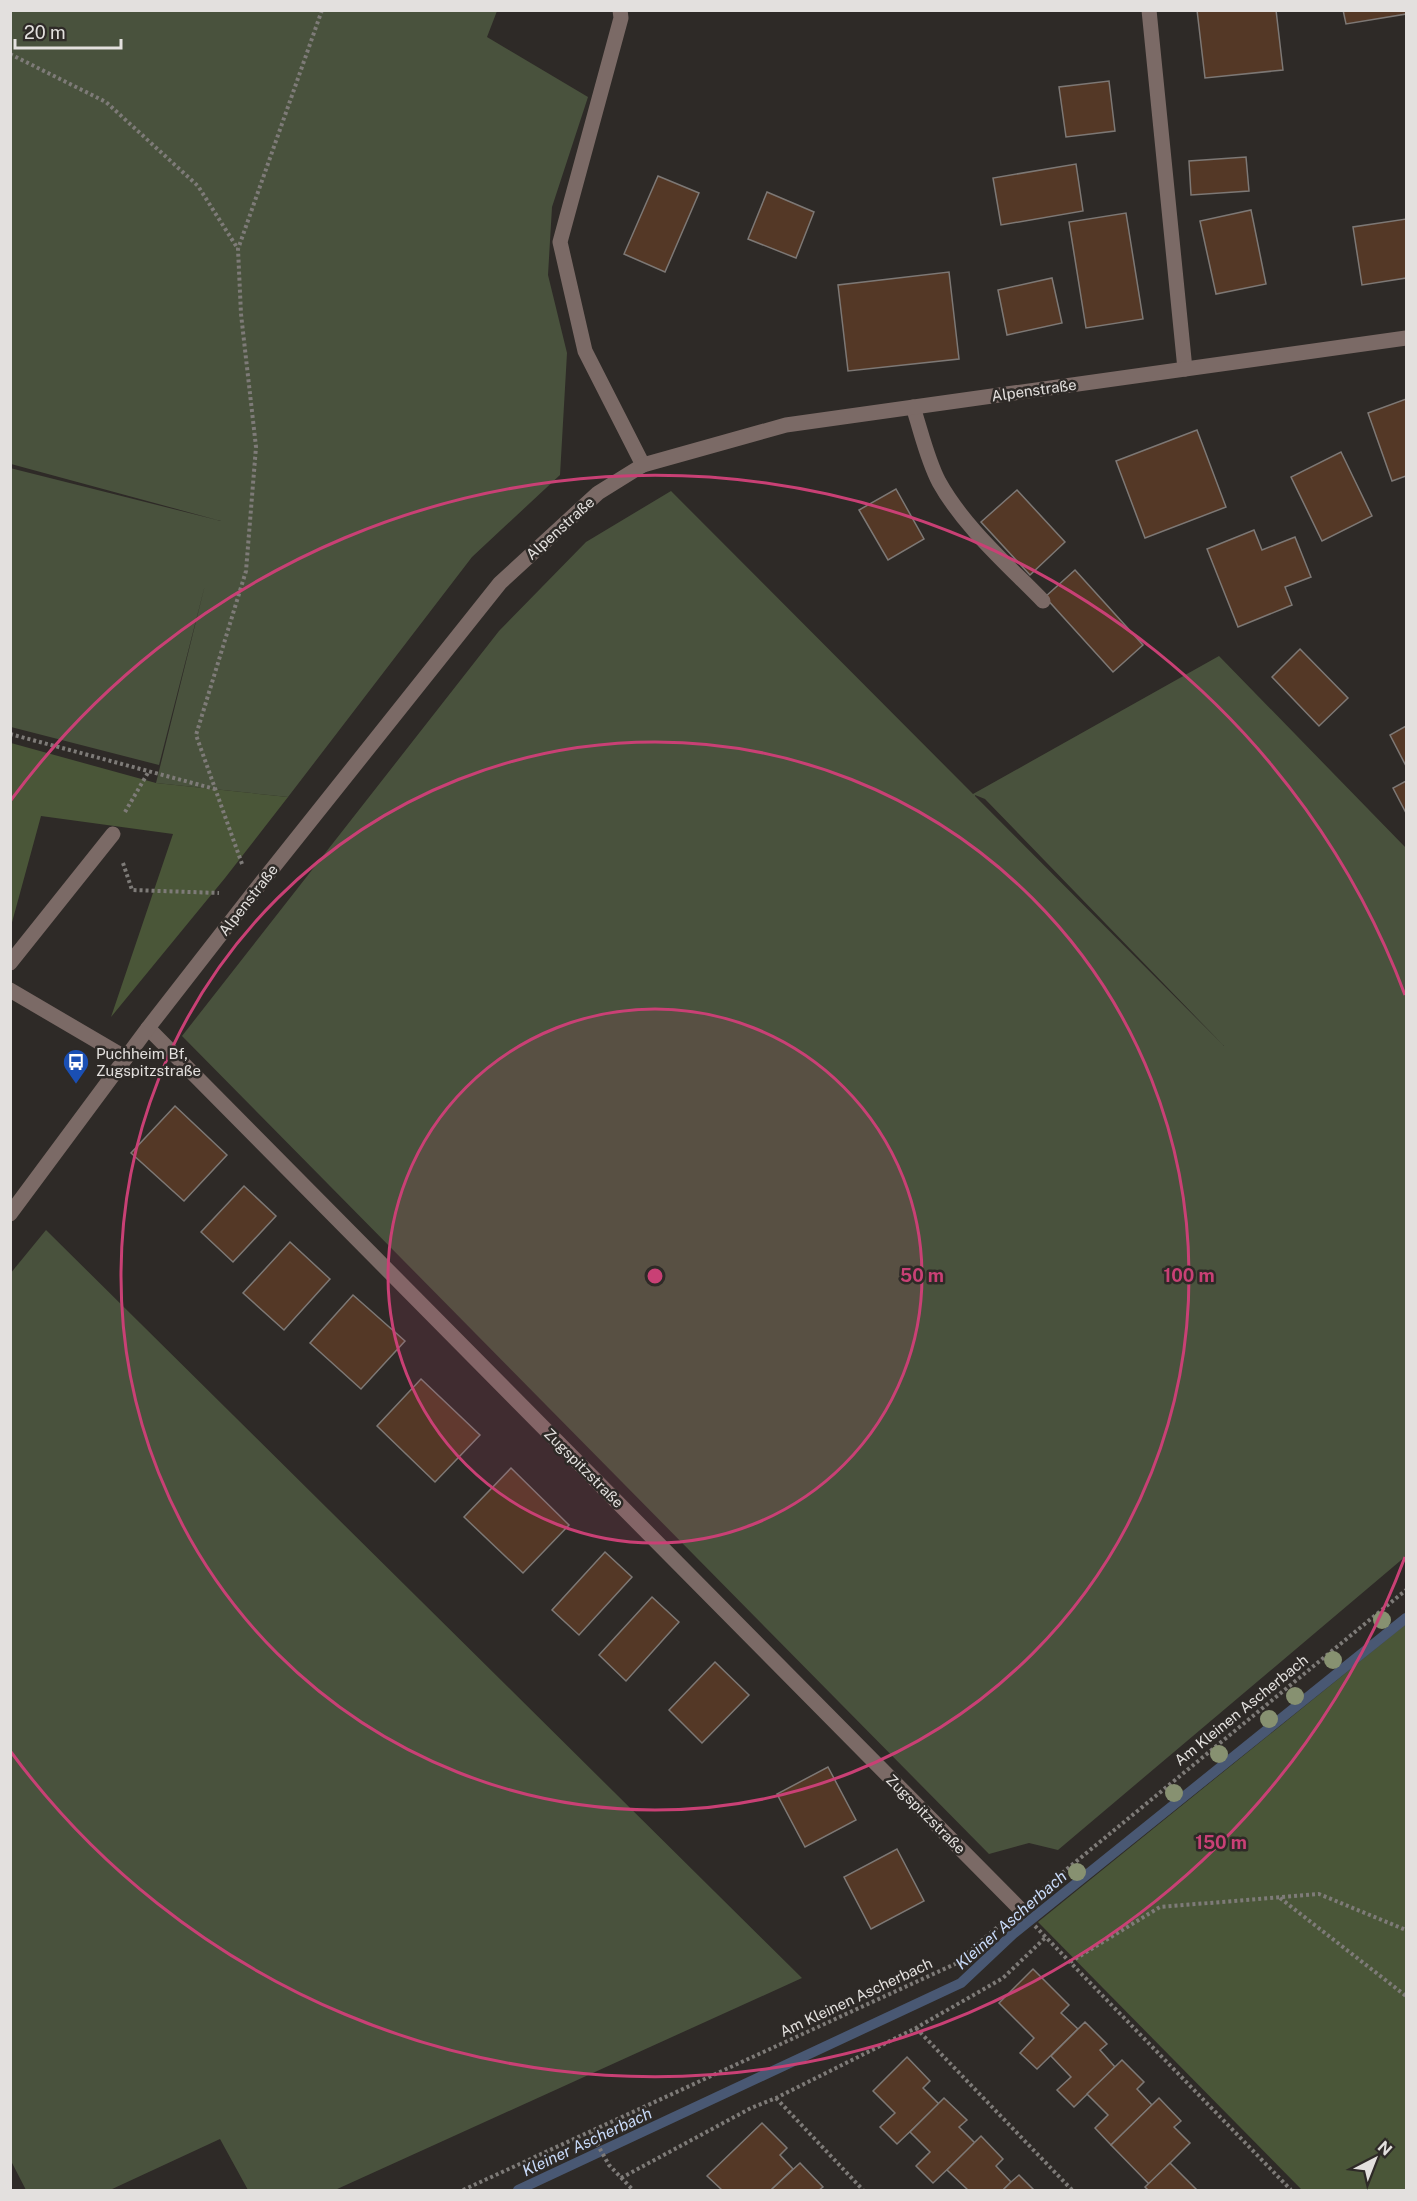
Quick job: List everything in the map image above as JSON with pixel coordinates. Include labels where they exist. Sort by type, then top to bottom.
[{"type":"street","points":[[620,10],[621,18],[560,242],[585,351],[643,465]]},
{"type":"street","points":[[1149,10],[1185,369]]},
{"type":"street","name":"Alpenstraße","points":[[10,1214],[148,1028],[500,583],[598,493],[643,465],[786,424],[1407,338]]},
{"type":"street","points":[[913,407],[938,479],[948,495],[963,517],[1043,601]]},
{"type":"street","points":[[10,963],[113,834]]},
{"type":"street","points":[[10,990],[126,1058]]},
{"type":"street","name":"Zugspitzstraße","points":[[148,1028],[1019,1908]]},
{"type":"path","points":[[253,893],[196,735],[246,571],[256,447],[241,314],[238,249],[322,10]]},
{"type":"path","points":[[10,54],[106,102],[198,186],[238,249]]},
{"type":"path","points":[[10,734],[215,789]]},
{"type":"path","points":[[149,771],[113,834],[132,890],[226,893]]},
{"type":"path","name":"Am Kleinen Ascherbach","points":[[463,2190],[955,1964],[1019,1908],[1407,1590]]},
{"type":"path","points":[[1070,1962],[1160,1907],[1319,1894],[1407,1929]]},
{"type":"path","points":[[1279,1898],[1407,1996]]},
{"type":"path","points":[[1038,1928],[1291,2190]]},
{"type":"path","points":[[621,2178],[751,2108],[776,2098],[916,2028],[1003,1978],[1046,1937]]},
{"type":"path","points":[[916,2028],[1072,2190]]},
{"type":"path","points":[[776,2098],[863,2190]]},
{"type":"path","points":[[591,2133],[609,2165],[633,2190]]},
{"type":"green space","points":[[11,11],[497,11],[487,37],[588,97],[552,207],[548,275],[567,353],[560,475],[472,557],[288,797],[156,783],[205,585],[159,765],[11,727],[10,468],[221,521],[11,464]]},
{"type":"green space","points":[[671,491],[973,794],[1219,656],[1406,848],[1406,1556],[1058,1850],[1029,1843],[989,1854],[182,1036],[499,631],[586,542]],"holes":[[[975,795],[985,799],[1224,1046]]]},
{"type":"green space","points":[[11,743],[156,783],[288,797],[111,1017],[173,834],[41,816],[11,926]]},
{"type":"green space","points":[[46,1230],[802,1978],[335,2190],[248,2190],[220,2139],[110,2190],[26,2190],[10,2159],[10,1274]]},
{"type":"green space","points":[[1406,1624],[1406,2190],[1302,2190],[1038,1922]]},
{"type":"building","points":[[1197,10],[1276,10],[1283,70],[1205,78]]},
{"type":"building","points":[[1343,10],[1406,10],[1406,14],[1346,24]]},
{"type":"building","points":[[1109,81],[1115,131],[1066,137],[1059,87]]},
{"type":"building","points":[[1246,157],[1249,191],[1191,195],[1189,161]]},
{"type":"building","points":[[1076,164],[1083,211],[1001,225],[993,178]]},
{"type":"building","points":[[658,176],[699,193],[665,272],[624,254]]},
{"type":"building","points":[[767,192],[814,212],[796,258],[748,239]]},
{"type":"building","points":[[1251,210],[1266,284],[1216,294],[1200,221]]},
{"type":"building","points":[[1126,213],[1143,319],[1086,328],[1069,222]]},
{"type":"building","points":[[1406,219],[1406,278],[1362,285],[1353,227]]},
{"type":"building","points":[[949,272],[959,359],[848,371],[838,285]]},
{"type":"building","points":[[1052,278],[1062,323],[1007,335],[998,290]]},
{"type":"building","points":[[1406,399],[1406,476],[1392,481],[1368,413]]},
{"type":"building","points":[[1197,430],[1226,507],[1145,538],[1116,461]]},
{"type":"building","points":[[1341,452],[1372,516],[1322,541],[1291,477]]},
{"type":"building","points":[[896,489],[924,539],[888,560],[859,510]]},
{"type":"building","points":[[1017,490],[1065,542],[1030,575],[981,522]]},
{"type":"building","points":[[1254,530],[1262,550],[1295,537],[1311,577],[1285,587],[1292,605],[1238,627],[1207,549]]},
{"type":"building","points":[[1075,570],[1143,645],[1113,672],[1045,597]]},
{"type":"building","points":[[1300,649],[1348,698],[1319,726],[1272,677]]},
{"type":"building","points":[[1406,726],[1406,766],[1390,735]]},
{"type":"building","points":[[1406,781],[1406,813],[1393,788]]},
{"type":"building","points":[[175,1106],[227,1155],[184,1201],[131,1153]]},
{"type":"building","points":[[244,1186],[276,1216],[233,1262],[201,1232]]},
{"type":"building","points":[[290,1242],[330,1279],[284,1330],[243,1293]]},
{"type":"building","points":[[353,1295],[405,1341],[361,1389],[310,1343]]},
{"type":"building","points":[[421,1379],[480,1435],[435,1482],[377,1426]]},
{"type":"building","points":[[511,1468],[569,1525],[523,1573],[464,1517]]},
{"type":"building","points":[[605,1552],[632,1577],[579,1635],[552,1610]]},
{"type":"building","points":[[652,1597],[679,1622],[626,1681],[599,1655]]},
{"type":"building","points":[[715,1662],[749,1695],[702,1743],[669,1710]]},
{"type":"building","points":[[828,1767],[856,1820],[805,1847],[777,1794]]},
{"type":"building","points":[[897,1849],[924,1901],[871,1929],[844,1877]]},
{"type":"building","points":[[1033,1969],[1069,2005],[1061,2013],[1078,2029],[1037,2069],[1020,2053],[1034,2038],[999,2003]]},
{"type":"building","points":[[1085,2022],[1107,2044],[1100,2050],[1115,2067],[1074,2107],[1057,2090],[1071,2077],[1051,2056]]},
{"type":"building","points":[[907,2057],[930,2081],[923,2088],[939,2104],[897,2144],[880,2127],[895,2113],[873,2091]]},
{"type":"building","points":[[1122,2060],[1144,2082],[1137,2089],[1152,2105],[1111,2145],[1095,2128],[1108,2115],[1087,2094]]},
{"type":"building","points":[[944,2098],[967,2120],[959,2127],[975,2143],[933,2183],[916,2166],[930,2152],[910,2132]]},
{"type":"building","points":[[1159,2098],[1181,2121],[1174,2127],[1190,2143],[1149,2184],[1111,2145]]},
{"type":"building","points":[[762,2123],[787,2148],[780,2155],[793,2169],[771,2190],[722,2190],[707,2176]]},
{"type":"building","points":[[981,2136],[1003,2159],[996,2166],[1011,2182],[1003,2190],[968,2190],[947,2170]]},
{"type":"building","points":[[800,2163],[823,2187],[819,2190],[771,2190]]},
{"type":"building","points":[[1170,2163],[1197,2190],[1148,2190],[1145,2187]]},
{"type":"building","points":[[1019,2175],[1034,2190],[1003,2190],[1011,2182]]},
{"type":"waterway","name":"Kleiner Ascherbach","points":[[518,2190],[961,1983],[1013,1934],[1406,1618]]},
{"type":"place","name":"Puchheim Bf, Zugspitzstraße","points":[[76,1085]]}]
